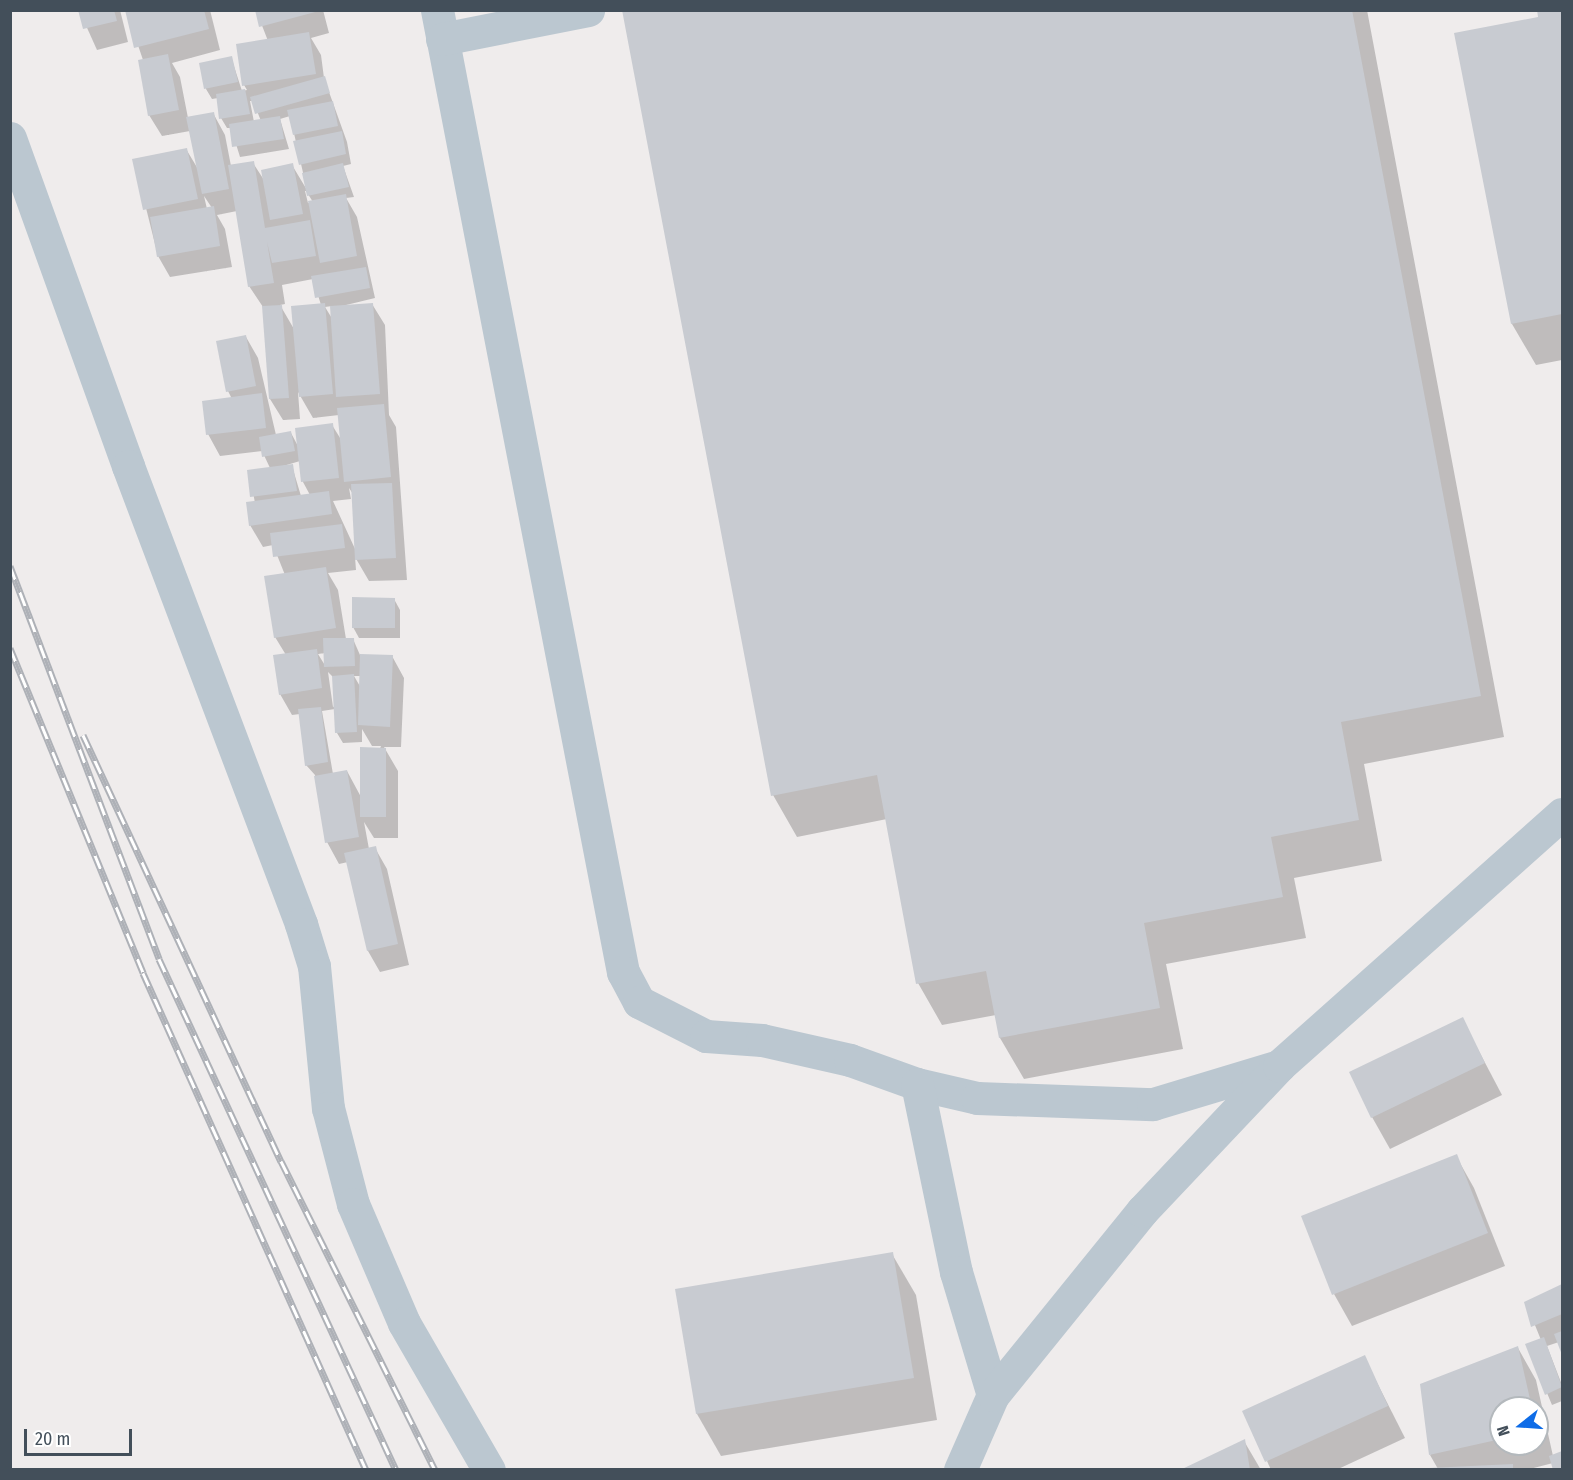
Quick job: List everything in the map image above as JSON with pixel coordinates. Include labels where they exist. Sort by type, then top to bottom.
[{"type":"street","points":[[588,10],[440,25],[623,972],[639,1002],[706,1036],[762,1040],[850,1060],[917,1084],[977,1098],[1028,1102],[1153,1104],[1279,1066]]},
{"type":"street","points":[[10,138],[128,466],[302,924],[314,966],[328,1108],[352,1204],[404,1323],[489,1470]]},
{"type":"street","points":[[960,1470],[993,1395],[1142,1211],[1279,1066],[1563,814]]},
{"type":"street","points":[[917,1084],[956,1272],[993,1395]]},
{"type":"building","points":[[78,10],[114,10],[117,21],[83,29]]},
{"type":"building","points":[[125,10],[204,10],[209,29],[134,48]]},
{"type":"building","points":[[255,10],[319,10],[319,11],[259,27]]},
{"type":"building","points":[[622,10],[1352,10],[1481,696],[1341,722],[1359,820],[1271,837],[1283,897],[1144,923],[1160,1008],[999,1038],[986,971],[916,984],[877,775],[771,796]]},
{"type":"building","points":[[1537,10],[1562,10],[1562,314],[1511,324],[1454,33],[1538,17]]},
{"type":"building","points":[[309,32],[316,74],[242,86],[236,44]]},
{"type":"building","points":[[168,54],[179,110],[148,116],[138,60]]},
{"type":"building","points":[[232,56],[238,82],[204,89],[199,63]]},
{"type":"building","points":[[325,76],[330,93],[255,114],[250,97]]},
{"type":"building","points":[[245,89],[250,114],[219,119],[216,94]]},
{"type":"building","points":[[333,101],[338,126],[293,135],[287,110]]},
{"type":"building","points":[[214,112],[229,189],[202,194],[186,117]]},
{"type":"building","points":[[280,116],[284,139],[232,147],[229,124]]},
{"type":"building","points":[[342,131],[346,154],[299,165],[293,141]]},
{"type":"building","points":[[187,148],[198,199],[143,210],[132,159]]},
{"type":"building","points":[[254,161],[265,228],[310,220],[316,256],[272,263],[267,242],[274,283],[248,287],[228,165]]},
{"type":"building","points":[[293,163],[303,214],[270,220],[261,170]]},
{"type":"building","points":[[343,163],[349,187],[307,196],[302,173]]},
{"type":"building","points":[[346,194],[357,256],[320,263],[308,201]]},
{"type":"building","points":[[214,206],[220,246],[157,257],[150,217]]},
{"type":"building","points":[[366,267],[370,288],[315,298],[311,276]]},
{"type":"building","points":[[325,303],[333,394],[299,397],[291,306]]},
{"type":"building","points":[[373,303],[380,394],[336,397],[330,306]]},
{"type":"building","points":[[282,305],[289,398],[269,399],[262,306]]},
{"type":"building","points":[[246,335],[256,386],[226,392],[216,341]]},
{"type":"building","points":[[262,393],[266,428],[206,435],[202,401]]},
{"type":"building","points":[[384,404],[391,477],[344,482],[337,408]]},
{"type":"building","points":[[333,423],[339,478],[301,482],[295,428]]},
{"type":"building","points":[[291,431],[295,451],[262,457],[259,437]]},
{"type":"building","points":[[293,464],[297,491],[250,497],[247,470]]},
{"type":"building","points":[[392,483],[396,558],[355,560],[351,484]]},
{"type":"building","points":[[329,491],[332,514],[249,526],[246,502]]},
{"type":"building","points":[[342,524],[345,548],[273,557],[270,533]]},
{"type":"building","points":[[326,567],[336,628],[274,638],[264,576]]},
{"type":"building","points":[[352,597],[395,598],[395,628],[352,628]]},
{"type":"building","points":[[323,638],[354,638],[355,666],[324,667]]},
{"type":"building","points":[[317,649],[322,688],[279,695],[273,655]]},
{"type":"building","points":[[360,654],[393,655],[390,727],[358,725]]},
{"type":"building","points":[[354,674],[357,732],[335,733],[332,676]]},
{"type":"building","points":[[321,707],[328,762],[305,766],[298,709]]},
{"type":"building","points":[[360,747],[386,748],[386,817],[360,817]]},
{"type":"building","points":[[347,770],[359,837],[325,843],[314,776]]},
{"type":"building","points":[[376,846],[398,944],[367,951],[344,853]]},
{"type":"building","points":[[1463,1017],[1485,1063],[1371,1118],[1349,1072]]},
{"type":"building","points":[[1457,1154],[1488,1233],[1332,1295],[1301,1216]]},
{"type":"building","points":[[893,1252],[914,1378],[696,1414],[675,1289]]},
{"type":"building","points":[[1562,1284],[1562,1314],[1531,1327],[1524,1302]]},
{"type":"building","points":[[1562,1331],[1562,1355],[1554,1334]]},
{"type":"building","points":[[1544,1337],[1562,1387],[1545,1395],[1525,1344]]},
{"type":"building","points":[[1518,1346],[1529,1396],[1489,1396],[1489,1442],[1429,1455],[1420,1384]]},
{"type":"building","points":[[1365,1355],[1388,1406],[1265,1462],[1242,1411]]},
{"type":"building","points":[[1245,1439],[1250,1470],[1180,1470]]},
{"type":"building","points":[[1562,1451],[1562,1470],[1553,1470],[1549,1456]]},
{"type":"building","points":[[1513,1464],[1513,1470],[1429,1470],[1429,1468]]},
{"type":"railway","points":[[10,566],[159,959],[396,1470]]},
{"type":"railway","points":[[10,648],[143,973],[366,1470]]},
{"type":"railway","points":[[83,735],[281,1161],[435,1470]]}]
